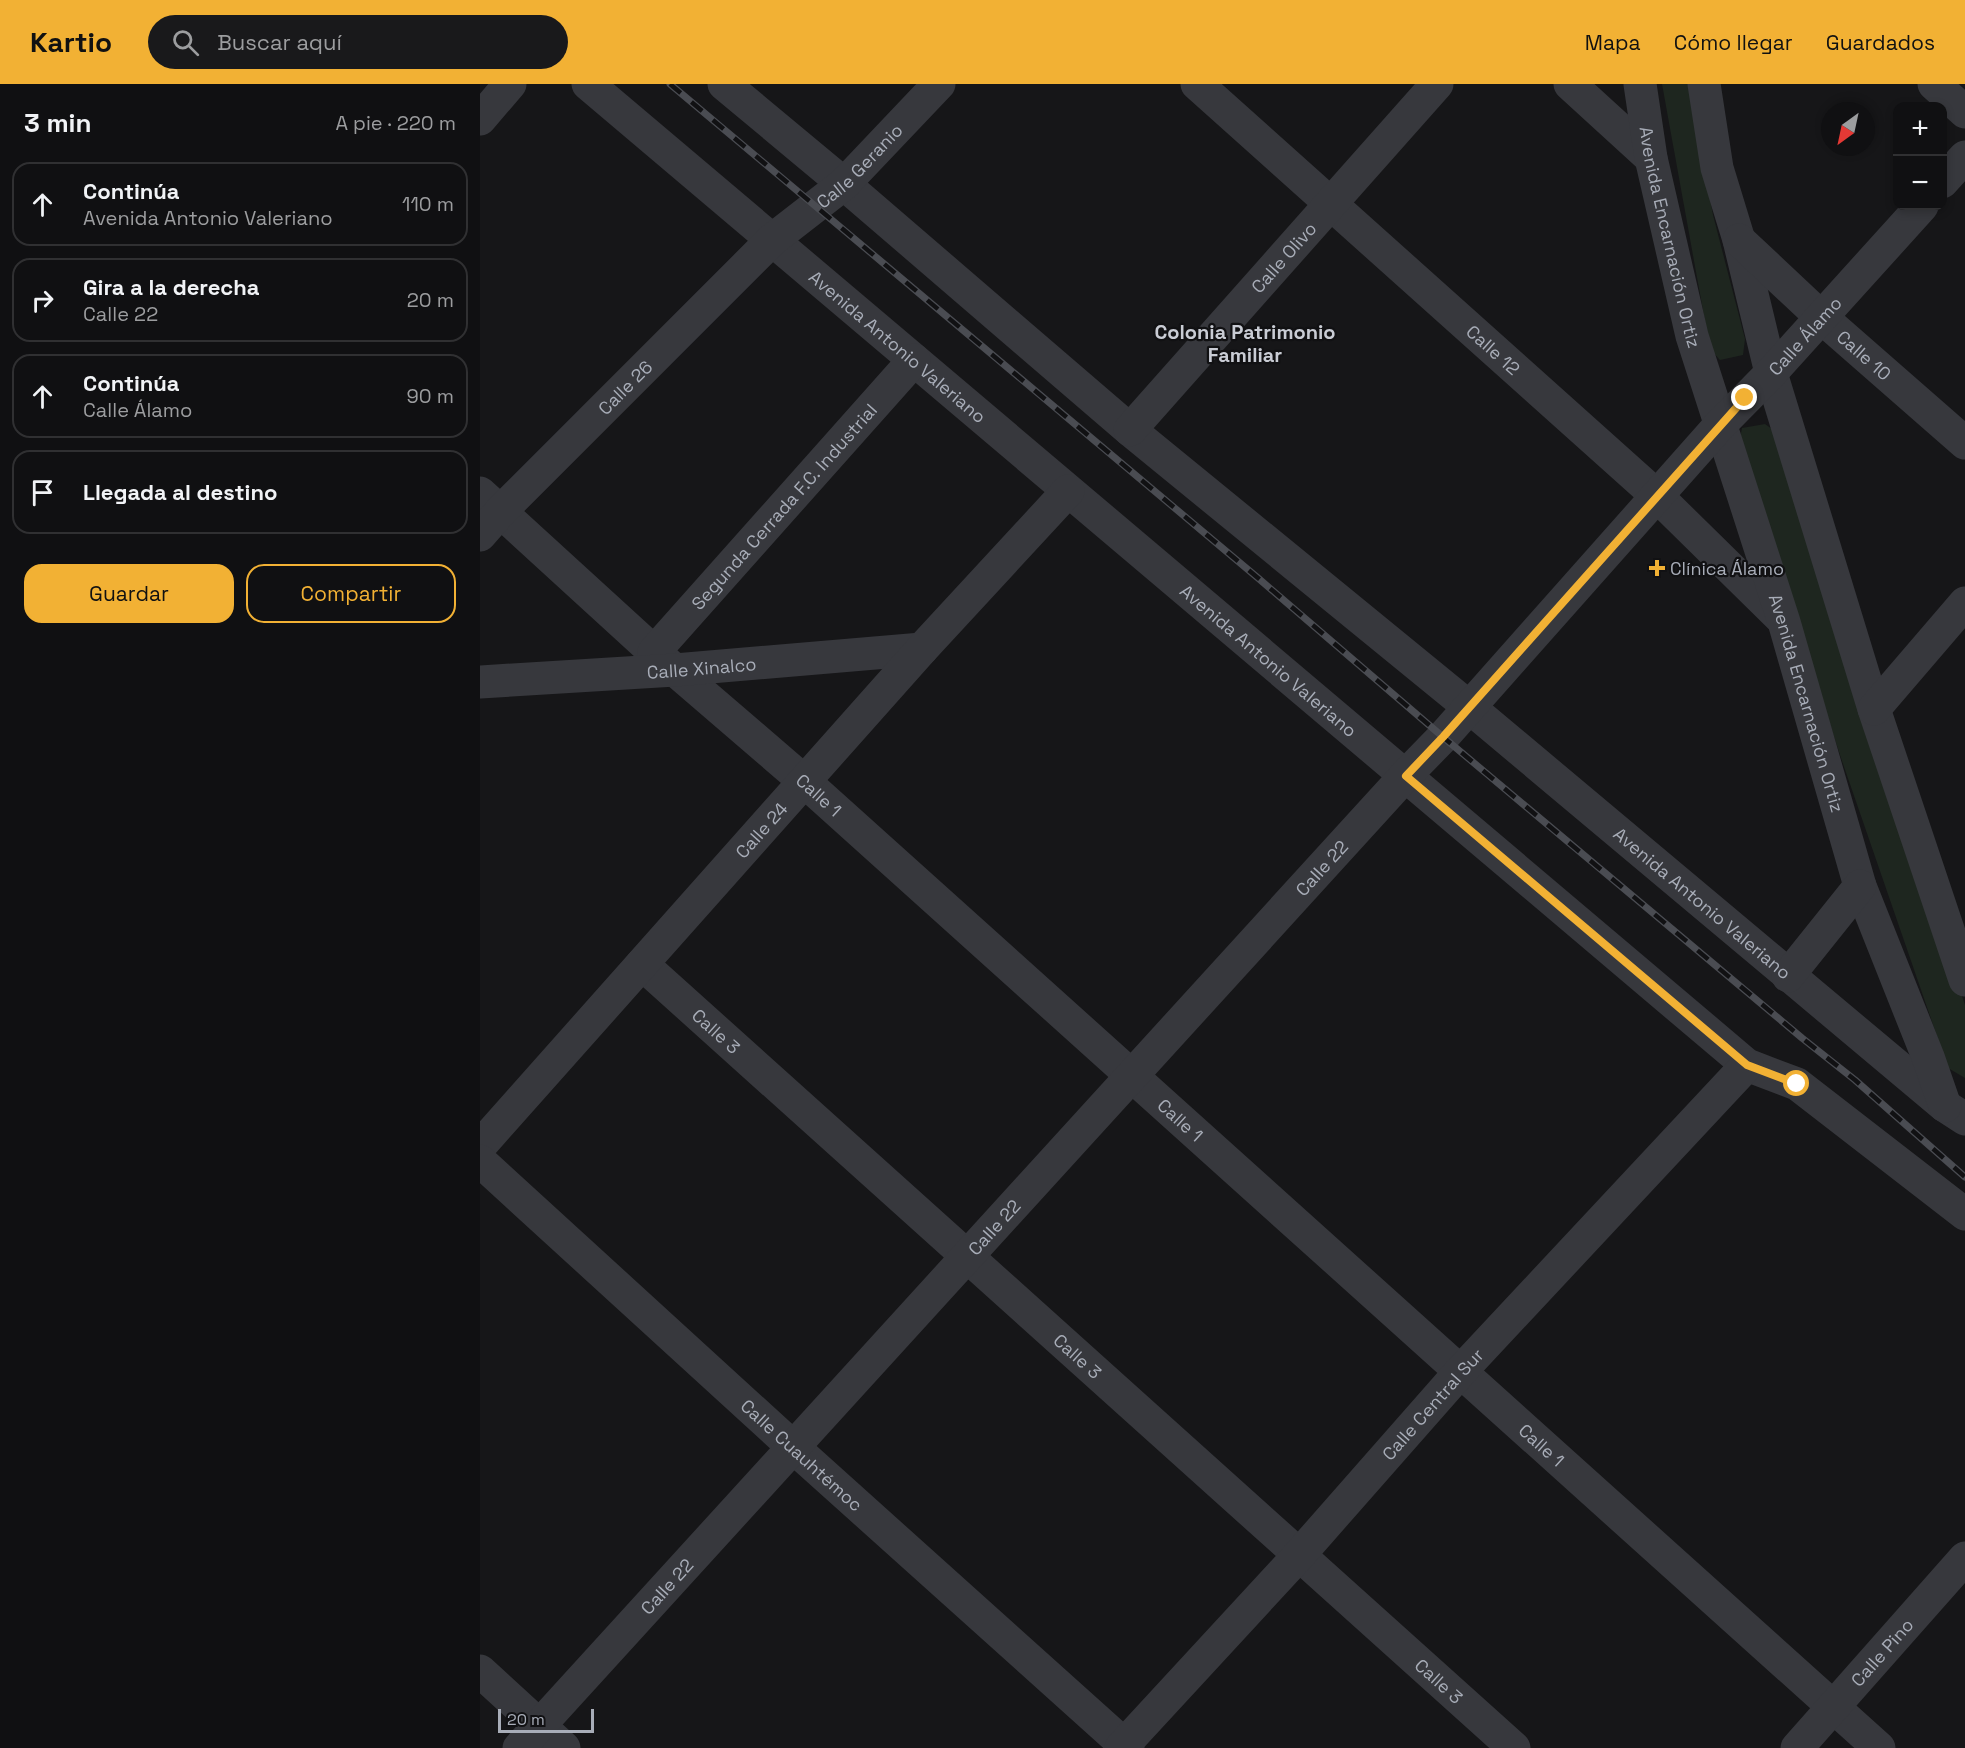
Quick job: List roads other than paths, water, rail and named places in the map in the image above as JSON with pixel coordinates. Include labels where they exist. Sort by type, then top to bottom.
[{"type":"street","points":[[480,119],[510,84]]},
{"type":"street","name":"Avenida Antonio Valeriano","points":[[588,84],[1747,1065],[1797,1084],[1965,1214]]},
{"type":"street","name":"Avenida Antonio Valeriano","points":[[724,84],[1130,430],[1469,707],[1788,976],[1955,1113]]},
{"type":"street","name":"Calle Geranio","points":[[772,240],[844,184],[939,84]]},
{"type":"street","name":"Calle 12","points":[[1197,84],[1657,496],[1784,622]]},
{"type":"street","name":"Calle Olivo","points":[[1130,430],[1437,84]]},
{"type":"street","points":[[1570,84],[1651,158]]},
{"type":"street","name":"Avenida Encarnación Ortiz","points":[[1640,84],[1651,158],[1692,336],[1719,426],[1784,622],[1860,886],[1928,1057],[1955,1113]]},
{"type":"street","points":[[1704,84],[1717,168],[1738,240],[1771,373],[1874,709],[1965,980]]},
{"type":"street","points":[[1934,84],[1965,112]]},
{"type":"street","points":[[1947,177],[1965,157]]},
{"type":"street","name":"Calle Álamo","points":[[1469,707],[1719,426],[1771,373],[1918,210]]},
{"type":"street","name":"Calle 26","points":[[487,514],[772,240]]},
{"type":"street","name":"Calle 10","points":[[1738,240],[1821,317],[1965,443]]},
{"type":"street","name":"Segunda Cerrada F.C. Industrial","points":[[665,661],[914,360]]},
{"type":"street","name":"Calle 24","points":[[480,1146],[922,649],[1068,491]]},
{"type":"street","name":"Calle 1","points":[[487,514],[665,661],[804,781],[1880,1748]]},
{"type":"street","points":[[1874,709],[1965,603]]},
{"type":"street","name":"Calle Xinalco","points":[[480,681],[665,661],[922,649]]},
{"type":"street","name":"Calle 22","points":[[529,1737],[1469,707]]},
{"type":"street","points":[[1788,976],[1860,886]]},
{"type":"street","name":"Calle 3","points":[[642,964],[1514,1748]]},
{"type":"street","name":"Calle Central Sur","points":[[1124,1747],[1300,1554],[1461,1371],[1747,1065]]},
{"type":"street","name":"Calle Cuauhtémoc","points":[[480,1161],[1124,1747]]},
{"type":"street","name":"Calle Pino","points":[[1797,1748],[1965,1558]]},
{"type":"street","points":[[480,1671],[529,1737],[564,1748]]},
{"type":"railway","points":[[670,84],[1258,578],[1443,737],[1855,1080],[1965,1177]]},
{"type":"place","name":"Clínica Álamo","points":[[1657,568]]},
{"type":"district","name":"Colonia Patrimonio Familiar","points":[[1245,344]]}]
